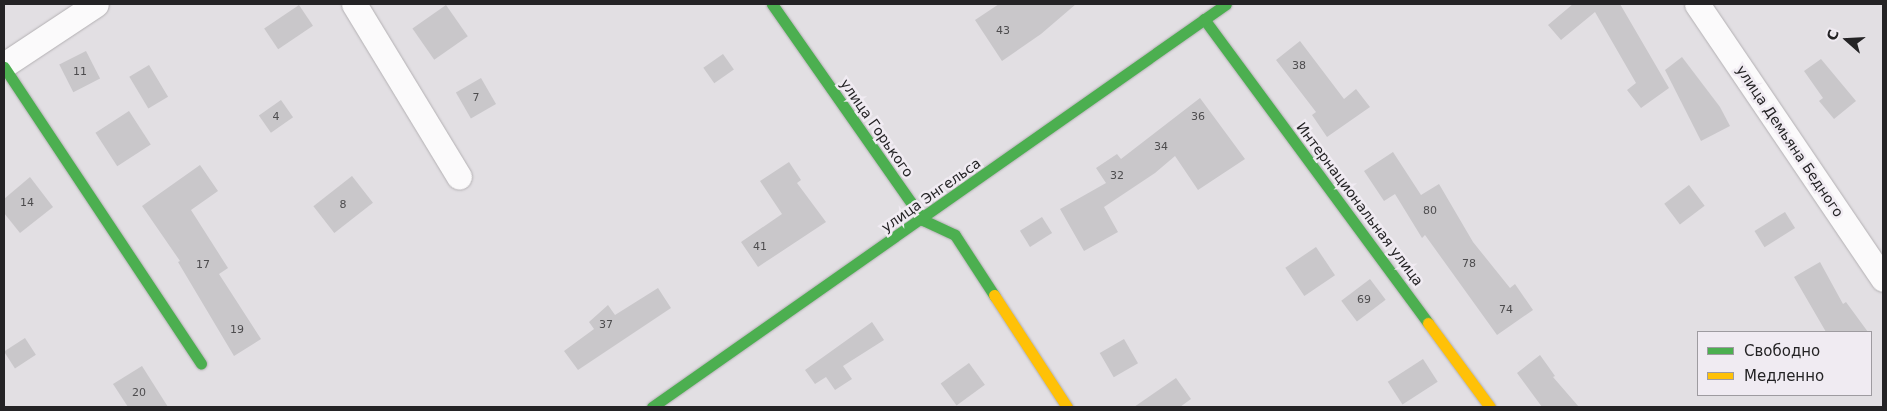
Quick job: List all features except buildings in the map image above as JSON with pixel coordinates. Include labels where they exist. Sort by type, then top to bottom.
[{"type":"street","points":[[96,4],[4,66],[201,364]]},
{"type":"street","points":[[354,4],[459,177]]},
{"type":"street","name":"улица Горького","points":[[772,4],[923,220],[954,235],[1067,407]]},
{"type":"street","name":"улица Энгельса","points":[[652,407],[923,220],[1226,4]]},
{"type":"street","name":"улица Демьяна Бедного","points":[[1697,4],[1883,279]]},
{"type":"street","name":"Интернациональная улица","points":[[1204,19],[1490,407]]},
{"type":"traffic: fast","points":[[772,4],[923,220],[955,235],[994,295]]},
{"type":"traffic: fast","points":[[652,407],[1226,4]]},
{"type":"traffic: fast","points":[[1204,19],[1428,323]]},
{"type":"traffic: fast","points":[[4,67],[201,364]]},
{"type":"traffic: slow","points":[[994,295],[1067,407]]},
{"type":"traffic: slow","points":[[1428,323],[1490,407]]}]
